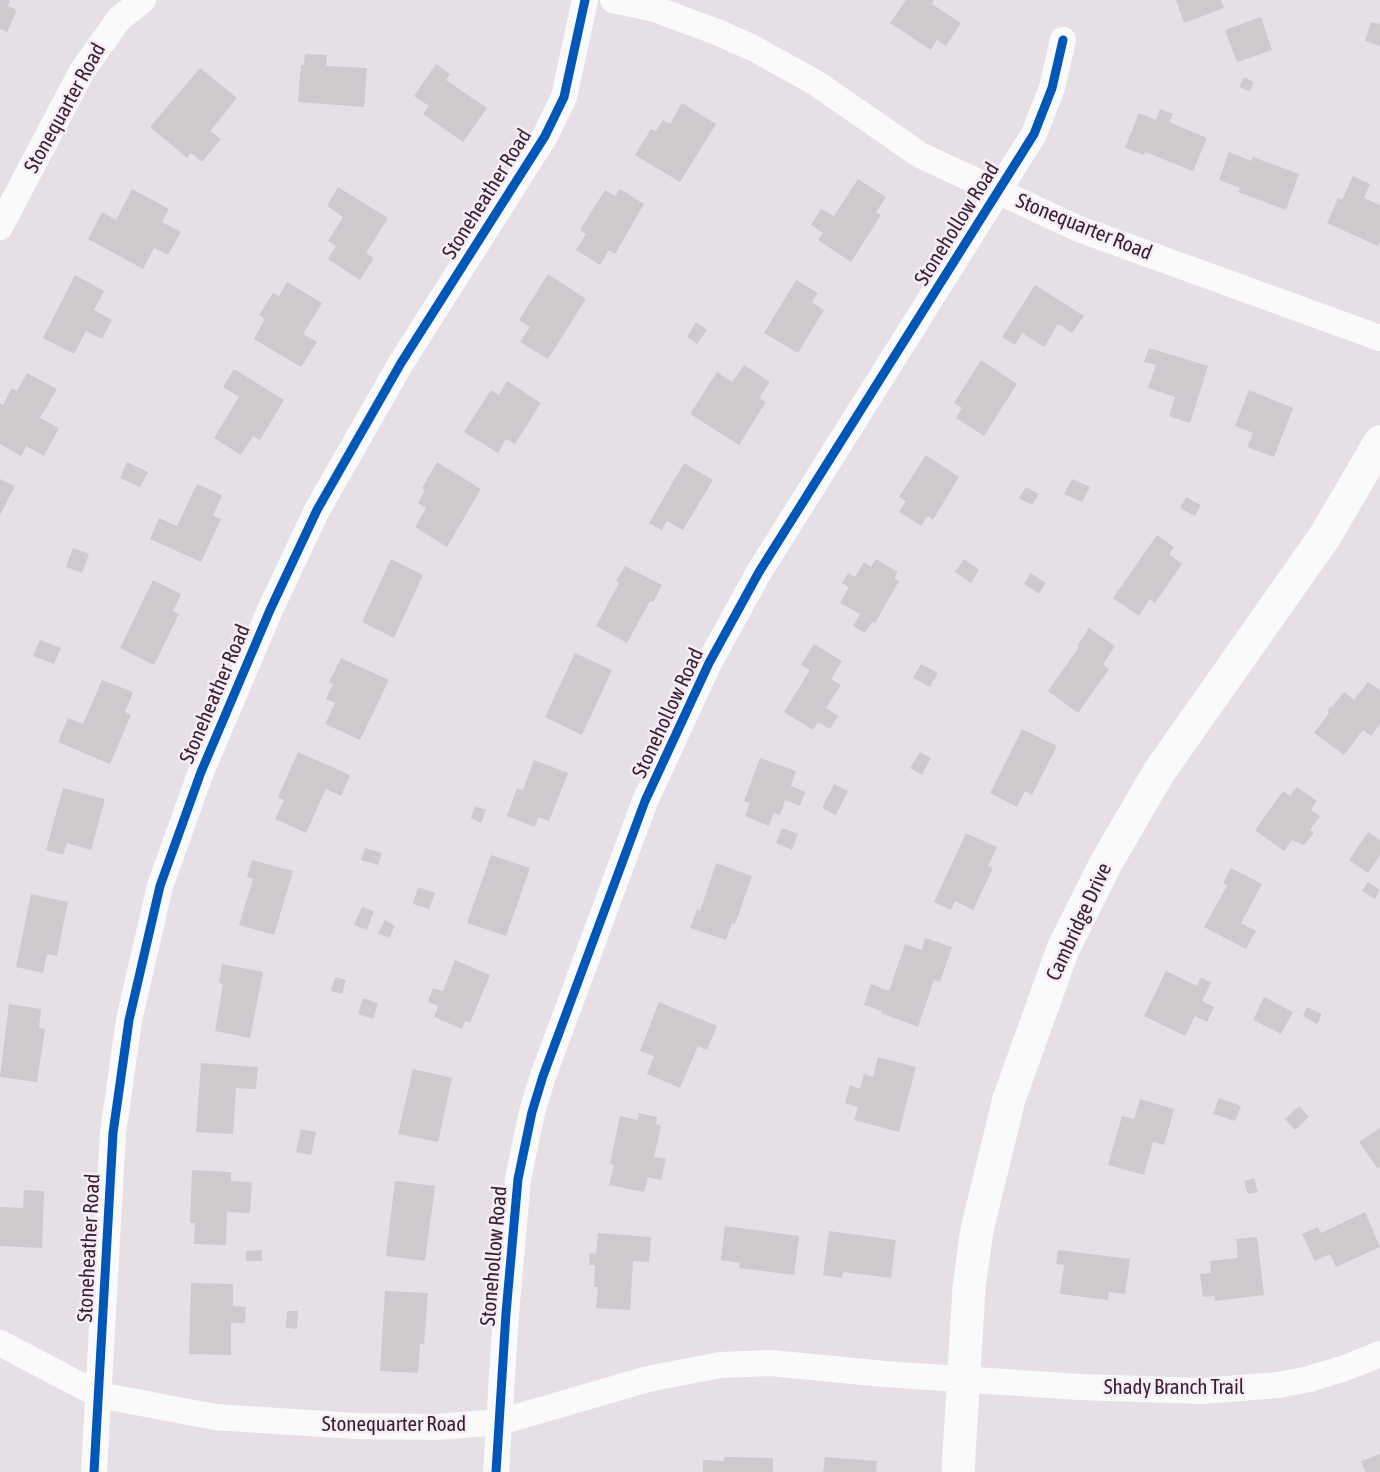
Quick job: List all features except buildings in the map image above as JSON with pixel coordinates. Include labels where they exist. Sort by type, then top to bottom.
[{"type":"street","name":"Stonequarter Road","points":[[0,227],[82,71],[119,19],[143,0]]},
{"type":"street","name":"Stoneheather Road","points":[[94,1472],[113,1133],[129,1020],[160,887],[201,772],[270,610],[317,510],[401,363],[545,136],[565,97],[585,0]]},
{"type":"street","name":"Stonequarter Road","points":[[613,0],[655,9],[753,48],[816,83],[920,155],[1079,229],[1380,338]]},
{"type":"street","name":"Stonehollow Road","points":[[496,1472],[518,1179],[532,1112],[542,1076],[645,802],[709,663],[758,572],[1034,134],[1052,88],[1063,40]]},
{"type":"street","name":"Cambridge Drive","points":[[958,1472],[969,1288],[977,1230],[1009,1099],[1063,949],[1106,863],[1159,772],[1325,536],[1380,442]]},
{"type":"street","name":"Stonequarter Road","points":[[0,1343],[99,1395],[215,1417],[356,1426],[436,1427],[500,1422],[648,1379],[720,1365],[771,1363],[963,1379]]},
{"type":"street","name":"Shady Branch Trail","points":[[963,1379],[1080,1387],[1202,1391],[1278,1385],[1308,1379],[1380,1354]]},
{"type":"cycle path","points":[[94,1472],[113,1133],[129,1020],[160,886],[201,772],[270,610],[317,510],[401,363],[545,136],[564,97],[585,0]]},
{"type":"cycle path","points":[[496,1472],[518,1179],[532,1112],[645,801],[709,663],[759,572],[1034,134],[1052,88],[1063,40]]}]
